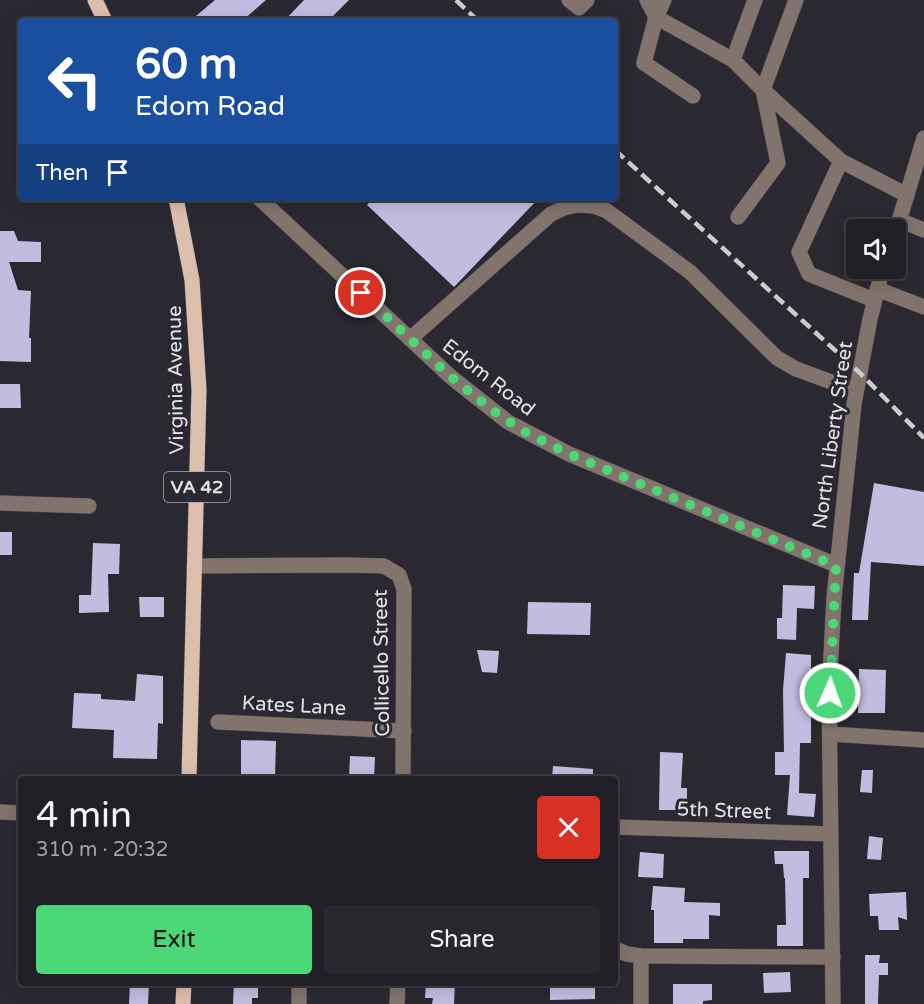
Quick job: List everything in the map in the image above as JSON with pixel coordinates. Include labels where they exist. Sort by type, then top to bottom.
[{"type":"main road","points":[[95,0],[104,18]]},
{"type":"main road","name":"Virginia Avenue","points":[[181,201],[198,346],[198,433],[189,776]]},
{"type":"main road","points":[[183,1004],[184,986]]},
{"type":"street","points":[[569,0],[579,8],[587,0]]},
{"type":"street","points":[[647,0],[656,17],[733,60],[841,161],[907,195]]},
{"type":"street","points":[[664,0],[656,17],[644,63],[693,96]]},
{"type":"street","points":[[733,60],[755,0]]},
{"type":"street","points":[[738,217],[778,163],[763,90],[796,0]]},
{"type":"street","points":[[899,219],[924,138]]},
{"type":"street","points":[[841,161],[799,252],[809,274],[875,295],[924,307]]},
{"type":"street","name":"Edom Road","points":[[262,201],[410,339],[477,399],[508,422],[538,439],[836,566]]},
{"type":"street","points":[[410,339],[551,214],[572,206],[589,205],[607,212],[631,227],[690,272],[777,358],[796,369],[856,391]]},
{"type":"street","points":[[906,227],[924,230]]},
{"type":"street","name":"North Liberty Street","points":[[833,1004],[830,681],[836,566],[856,391],[880,279]]},
{"type":"street","points":[[0,503],[89,506]]},
{"type":"street","name":"Collicello Street","points":[[194,566],[361,565],[384,566],[399,574],[404,589],[403,776]]},
{"type":"street","name":"Kates Lane","points":[[218,722],[404,731]]},
{"type":"street","points":[[830,734],[924,740]]},
{"type":"street","points":[[0,812],[18,813]]},
{"type":"street","name":"5th Street","points":[[618,827],[831,834]]},
{"type":"street","points":[[618,950],[641,956],[833,957]]},
{"type":"street","points":[[641,956],[641,1004]]},
{"type":"street","points":[[299,986],[299,1004]]},
{"type":"street","points":[[398,986],[398,1004]]},
{"type":"building","points":[[215,0],[266,0],[245,18],[194,18]]},
{"type":"building","points":[[304,0],[349,0],[331,18],[287,18]]},
{"type":"building","points":[[371,201],[536,201],[454,287],[367,205]]},
{"type":"building","points":[[0,231],[14,231],[18,241],[41,242],[41,262],[9,262],[18,290],[31,291],[29,338],[31,338],[31,362],[0,361]]},
{"type":"building","points":[[0,384],[20,384],[21,408],[0,408]]},
{"type":"building","points":[[874,483],[924,492],[924,566],[871,562],[868,620],[852,620],[854,573],[859,573]]},
{"type":"building","points":[[0,532],[12,532],[12,555],[0,555]]},
{"type":"building","points":[[93,543],[120,544],[119,574],[108,574],[109,612],[79,613],[79,595],[91,595]]},
{"type":"building","points":[[783,585],[815,586],[814,609],[797,608],[796,640],[777,639],[777,618],[782,618]]},
{"type":"building","points":[[139,597],[164,597],[164,617],[140,617]]},
{"type":"building","points":[[528,602],[591,603],[590,635],[527,634]]},
{"type":"building","points":[[477,650],[499,651],[497,673],[482,672]]},
{"type":"building","points":[[786,653],[811,655],[811,743],[800,743],[799,793],[816,794],[814,817],[787,815],[790,775],[775,775],[775,752],[784,752],[783,690]]},
{"type":"building","points":[[859,669],[886,670],[885,713],[858,713]]},
{"type":"building","points":[[137,674],[163,676],[163,724],[158,723],[157,759],[113,758],[114,730],[72,728],[74,693],[101,694],[101,699],[135,701]]},
{"type":"building","points":[[241,740],[276,741],[275,776],[241,776]]},
{"type":"building","points":[[660,752],[683,753],[681,788],[687,788],[687,810],[659,810]]},
{"type":"building","points":[[350,756],[375,757],[374,776],[349,776]]},
{"type":"building","points":[[553,766],[593,769],[593,776],[552,776]]},
{"type":"building","points":[[862,770],[873,770],[872,793],[860,792]]},
{"type":"building","points":[[869,836],[883,838],[881,860],[867,859]]},
{"type":"building","points":[[774,851],[809,851],[809,878],[803,878],[803,946],[777,946],[777,925],[786,925],[785,878],[783,864],[775,864]]},
{"type":"building","points":[[640,852],[664,854],[663,878],[638,877]]},
{"type":"building","points":[[653,886],[685,888],[684,902],[720,903],[720,916],[709,915],[709,939],[683,939],[683,943],[654,943],[654,910],[651,910]]},
{"type":"building","points":[[906,892],[907,920],[898,917],[899,930],[879,930],[878,916],[870,916],[869,894]]},
{"type":"building","points":[[865,955],[880,955],[879,963],[888,963],[888,975],[879,975],[878,1004],[865,1004]]},
{"type":"building","points":[[790,972],[791,992],[764,993],[763,973]]},
{"type":"building","points":[[673,984],[712,984],[712,1000],[703,1001],[703,1004],[673,1004]]},
{"type":"building","points":[[130,986],[149,986],[148,1004],[129,1004]]},
{"type":"building","points":[[234,986],[258,986],[258,998],[252,998],[252,1004],[233,1004]]},
{"type":"building","points":[[426,986],[455,986],[454,1004],[432,1004],[433,998],[425,998]]},
{"type":"building","points":[[550,986],[595,986],[595,999],[550,1000]]},
{"type":"railway","points":[[456,0],[475,18]]},
{"type":"railway","points":[[618,153],[860,373],[924,438]]},
{"type":"route","points":[[361,293],[471,394],[525,432],[569,454],[836,566],[830,693]]}]
